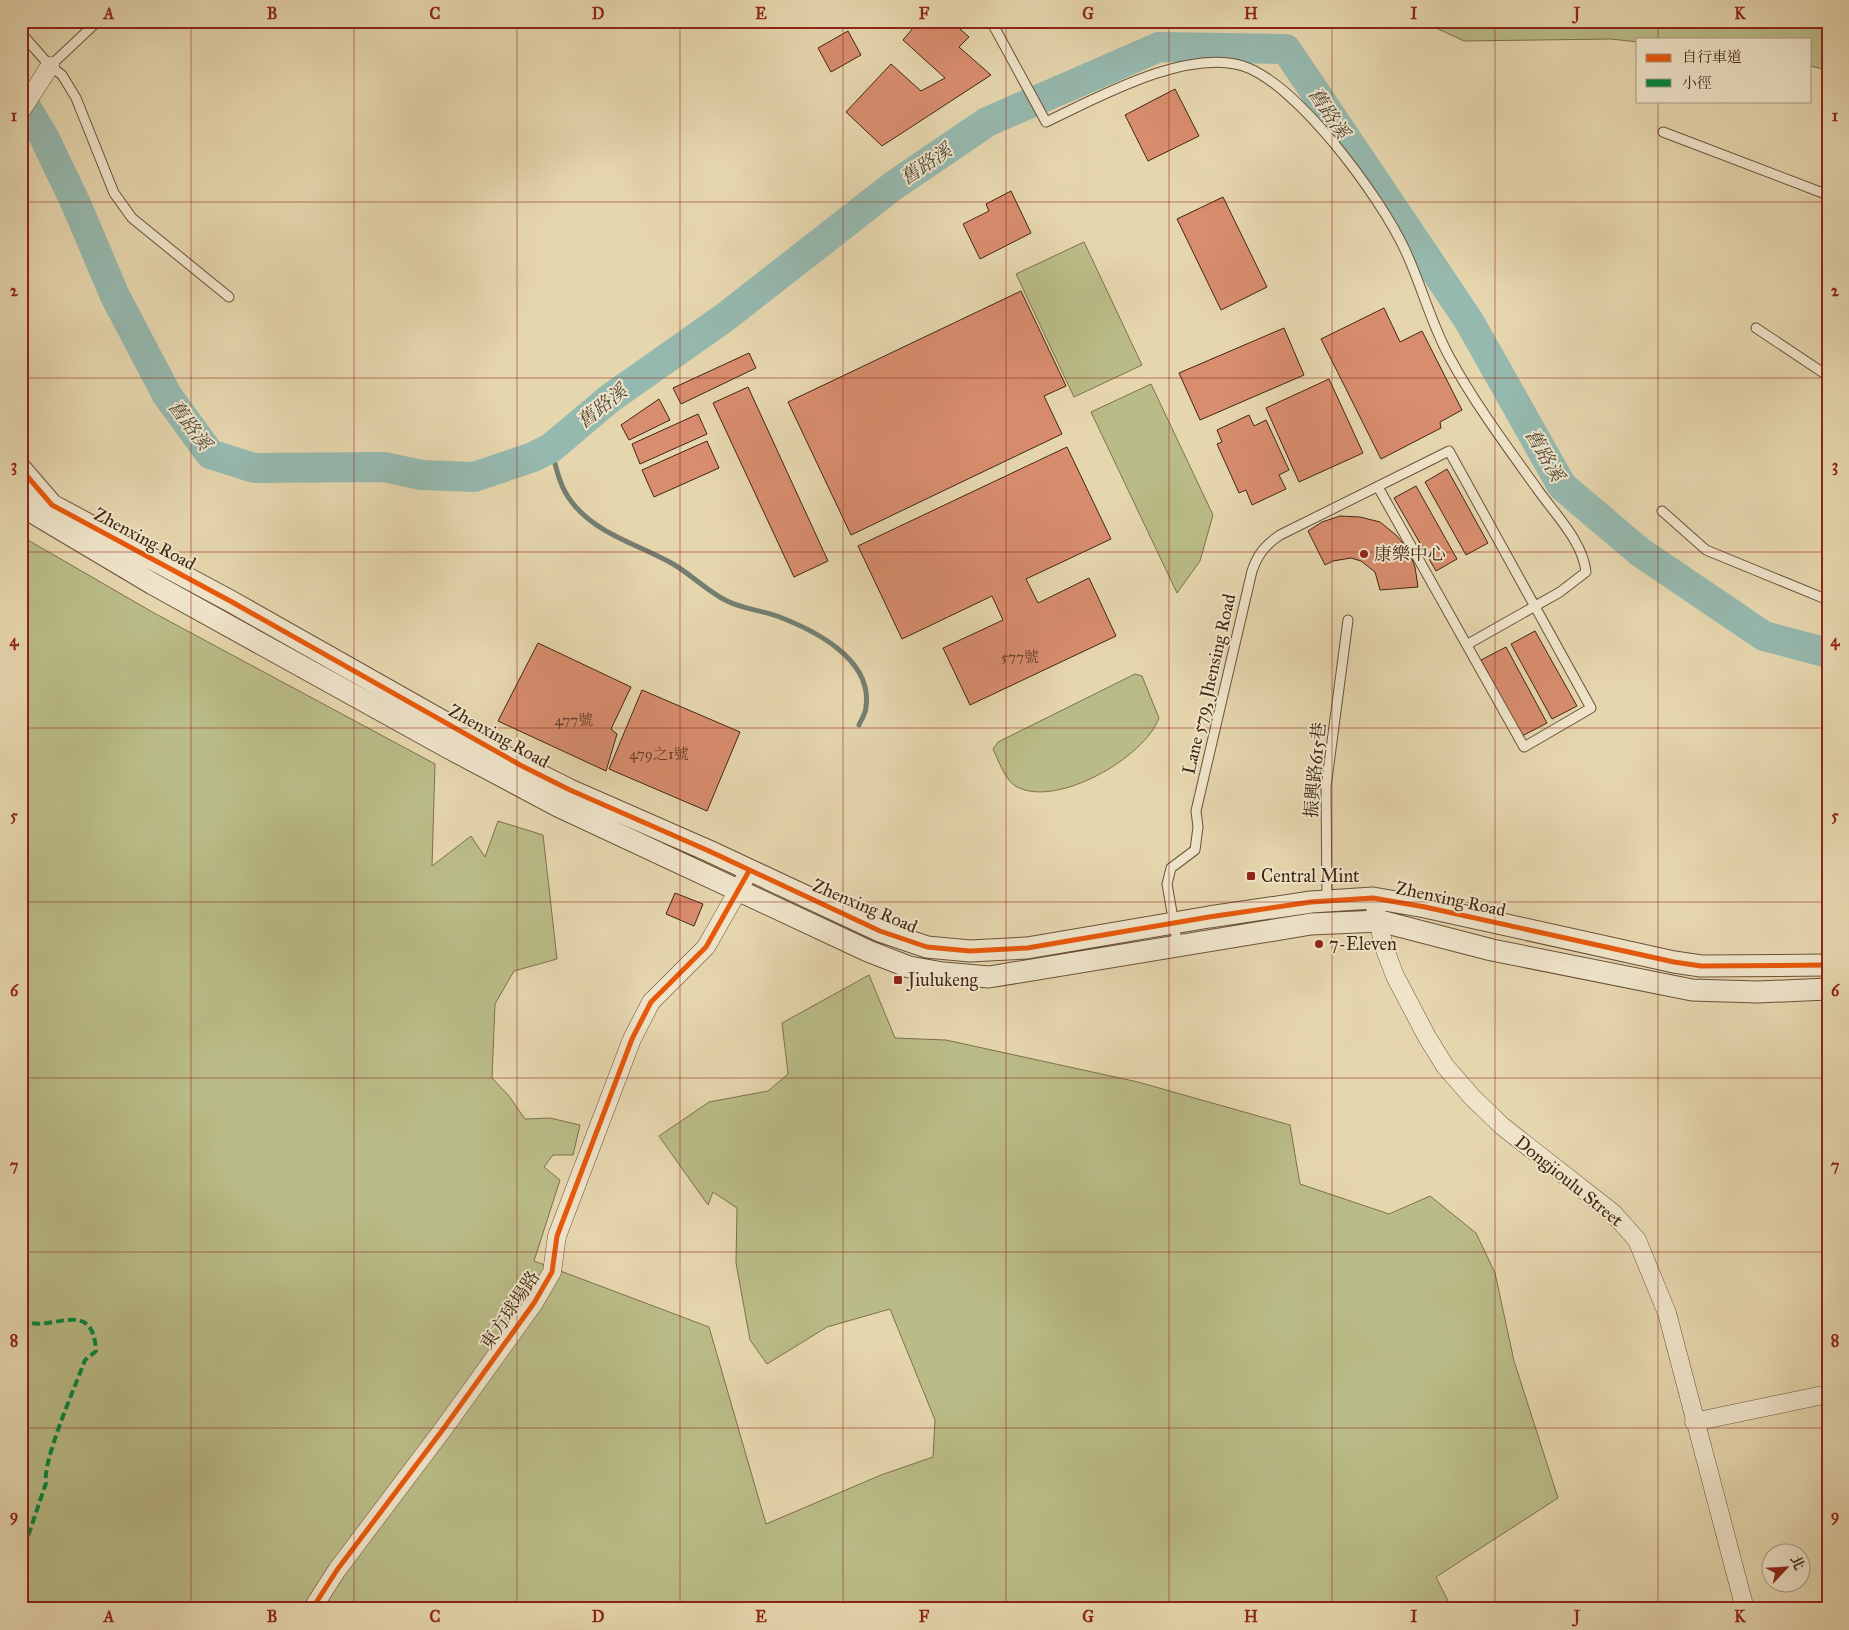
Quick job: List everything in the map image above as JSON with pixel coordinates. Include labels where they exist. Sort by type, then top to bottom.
[{"type":"street","points":[[21,111],[50,66]]},
{"type":"street","name":"Zhenxing Road","points":[[21,469],[52,505],[232,602],[522,766],[744,879],[868,951],[909,967],[943,973],[989,977],[1178,947],[1328,912],[1373,898],[1425,907],[1674,962],[1701,966],[1828,965]]},
{"type":"street","name":"Zhenxing Road","points":[[21,501],[37,515],[96,552],[449,748],[558,806],[880,931],[927,947],[970,951],[1027,948],[1175,922],[1328,912],[1380,921],[1492,950],[1692,990],[1758,992],[1828,989]]},
{"type":"street","name":"東方球場路","points":[[312,1609],[337,1570],[444,1428],[534,1303],[552,1272],[557,1236],[636,1032],[651,1002],[706,947],[744,879]]},
{"type":"street","name":"Dongjioulu Street","points":[[1373,898],[1380,921],[1384,947],[1395,976],[1427,1037],[1445,1066],[1472,1097],[1502,1126],[1613,1213],[1637,1240],[1667,1313],[1694,1422],[1745,1609]]},
{"type":"street","points":[[1694,1422],[1828,1394]]},
{"type":"lane","points":[[50,66],[98,21]]},
{"type":"lane","points":[[991,21],[1046,122],[1126,85],[1189,64],[1241,65],[1263,74],[1294,101],[1321,129],[1371,193],[1405,250],[1450,358],[1538,491],[1563,524],[1584,561],[1586,572],[1560,592],[1468,644]]},
{"type":"lane","points":[[21,33],[50,66],[62,75],[76,98],[114,193],[132,218],[228,297]]},
{"type":"lane","points":[[1664,132],[1828,195]]},
{"type":"lane","points":[[1756,328],[1828,376]]},
{"type":"lane","name":"Lane 579, Jhensing Road","points":[[1178,947],[1167,884],[1171,868],[1195,850],[1198,827],[1196,811],[1256,557],[1266,544],[1280,535],[1450,452],[1591,708],[1524,747],[1468,644],[1378,488]]},
{"type":"lane","points":[[1662,511],[1706,550],[1828,600]]},
{"type":"lane","name":"振興路615巷","points":[[1328,912],[1326,787],[1348,620]]},
{"type":"green space","points":[[1421,21],[1828,21],[1828,70],[1812,66],[1812,38],[1636,38],[1636,42],[1611,39],[1464,41]]},
{"type":"green space","points":[[1084,242],[1142,365],[1074,397],[1016,274]]},
{"type":"green space","points":[[1151,384],[1213,515],[1200,561],[1177,593],[1091,412]]},
{"type":"green space","points":[[21,536],[154,613],[435,764],[432,866],[471,836],[485,857],[498,821],[543,835],[557,959],[514,971],[495,1004],[492,1078],[509,1096],[525,1119],[550,1118],[580,1125],[573,1155],[553,1155],[544,1167],[560,1180],[534,1261],[709,1327],[766,1524],[881,1475],[933,1457],[935,1420],[890,1309],[827,1327],[767,1364],[750,1340],[736,1263],[737,1208],[713,1192],[708,1205],[659,1136],[709,1102],[768,1091],[788,1074],[782,1023],[869,975],[895,1038],[946,1040],[1138,1082],[1290,1125],[1300,1184],[1389,1214],[1430,1196],[1476,1233],[1495,1273],[1514,1361],[1558,1498],[1436,1577],[1452,1609],[21,1609]]},
{"type":"green space","points":[[1135,674],[1142,676],[1159,718],[1151,733],[1137,748],[1119,763],[1098,775],[1076,785],[1055,791],[1034,792],[1017,787],[1009,780],[993,749],[998,742]]},
{"type":"building","points":[[919,21],[951,21],[969,37],[959,47],[991,75],[882,146],[846,112],[891,64],[921,91],[945,78],[903,40]]},
{"type":"building","points":[[848,31],[861,55],[831,72],[818,48]]},
{"type":"building","points":[[1175,89],[1199,136],[1148,161],[1125,115]]},
{"type":"building","points":[[1011,191],[1031,233],[980,259],[963,224],[989,211],[986,204]]},
{"type":"building","points":[[1223,197],[1267,287],[1221,310],[1177,219]]},
{"type":"building","points":[[1021,291],[1066,386],[1044,396],[1062,434],[851,535],[788,402]]},
{"type":"building","points":[[1384,308],[1400,342],[1422,331],[1462,410],[1440,422],[1441,428],[1381,459],[1321,339]]},
{"type":"building","points":[[1284,328],[1304,375],[1200,420],[1179,373]]},
{"type":"building","points":[[749,353],[756,368],[681,404],[673,388]]},
{"type":"building","points":[[1329,379],[1363,453],[1299,482],[1266,408]]},
{"type":"building","points":[[748,387],[828,561],[794,577],[713,403]]},
{"type":"building","points":[[659,399],[670,420],[629,440],[621,425]]},
{"type":"building","points":[[698,414],[707,434],[640,464],[632,444]]},
{"type":"building","points":[[1249,415],[1254,426],[1266,420],[1289,470],[1279,475],[1286,489],[1252,505],[1246,490],[1239,493],[1217,444],[1222,442],[1217,430]]},
{"type":"building","points":[[707,441],[719,468],[654,497],[642,470]]},
{"type":"building","points":[[1067,447],[1111,539],[1026,579],[1038,603],[1089,578],[1116,636],[970,705],[943,648],[1003,620],[992,596],[902,639],[858,546]]},
{"type":"building","points":[[1447,469],[1488,543],[1466,555],[1425,482]]},
{"type":"building","points":[[1416,486],[1457,559],[1436,571],[1394,498]]},
{"type":"building","name":"康樂中心","points":[[1340,516],[1360,517],[1380,522],[1396,535],[1408,549],[1415,567],[1418,587],[1380,590],[1375,572],[1361,561],[1351,558],[1333,561],[1325,565],[1308,531],[1322,522]]},
{"type":"building","points":[[1535,631],[1577,706],[1552,719],[1511,644]]},
{"type":"building","points":[[538,643],[631,687],[611,729],[617,734],[606,771],[498,721]]},
{"type":"building","points":[[1506,647],[1547,723],[1522,736],[1481,660]]},
{"type":"building","points":[[642,690],[740,732],[707,811],[609,769]]},
{"type":"building","points":[[675,893],[703,904],[694,926],[666,914]]},
{"type":"waterway","name":"舊路溪","points":[[21,99],[44,137],[76,204],[115,296],[167,395],[210,454],[254,468],[384,467],[421,475],[474,477],[533,457],[551,448],[609,399],[724,318],[893,186],[987,122],[1159,47],[1286,49],[1469,321],[1562,486],[1640,552],[1764,636],[1828,653]]},
{"type":"waterway","points":[[551,448],[558,476],[567,495],[592,522],[619,538],[673,564],[727,601],[792,622],[808,629],[838,649],[851,661],[860,674],[866,690],[866,709],[859,725]]},
{"type":"marked path","points":[[21,1319],[32,1323],[78,1320],[87,1324],[93,1334],[96,1351],[85,1360],[54,1441],[46,1472],[46,1483],[21,1557]]},
{"type":"marked path","points":[[21,1597],[24,1609]]},
{"type":"cycle path","points":[[21,469],[52,505],[232,602],[522,766],[570,790],[709,851],[880,931],[927,947],[970,951],[1027,948],[1209,917],[1311,902],[1373,898],[1425,907],[1674,962],[1701,966],[1828,965]]},
{"type":"cycle path","points":[[312,1609],[337,1570],[444,1428],[534,1303],[552,1272],[557,1236],[632,1039],[651,1002],[706,947],[749,871]]},
{"type":"place","name":"康樂中心","points":[[1364,554]]},
{"type":"place","name":"Central Mint","points":[[1251,876]]},
{"type":"place","name":"7-Eleven","points":[[1319,944]]},
{"type":"place","name":"Jiulukeng","points":[[898,980]]}]
